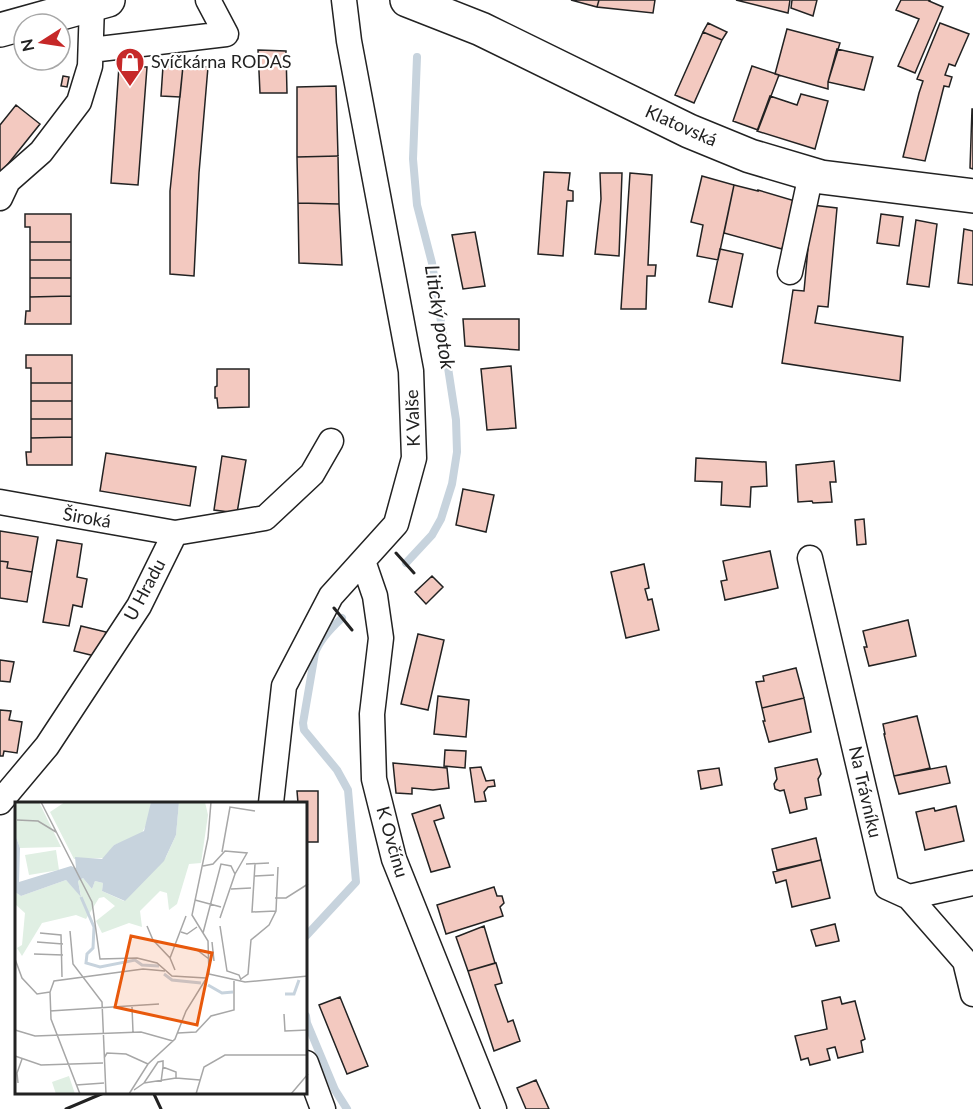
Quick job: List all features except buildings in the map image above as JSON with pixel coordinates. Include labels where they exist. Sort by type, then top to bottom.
[{"type":"main road","name":"Klatovská","points":[[407,0],[481,29],[689,131],[750,156],[821,177],[973,196]]},
{"type":"main road","points":[[0,30],[100,2]]},
{"type":"street","points":[[91,50],[226,34],[208,0]]},
{"type":"street","name":"K Valše","points":[[271,802],[284,686],[331,596],[396,524],[414,458],[411,371],[351,53],[344,0]]},
{"type":"street","points":[[0,198],[8,181],[41,152],[79,102],[90,66],[100,2]]},
{"type":"street","points":[[790,272],[811,174]]},
{"type":"street","points":[[174,533],[265,518],[312,474],[330,441]]},
{"type":"street","name":"Široká","points":[[0,502],[174,533]]},
{"type":"street","name":"U Hradu","points":[[0,802],[47,746],[139,606],[174,533]]},
{"type":"street","name":"Na Trávníku","points":[[810,558],[887,887],[909,897],[965,962],[973,994]]},
{"type":"street","name":"K Ovčínu","points":[[363,561],[375,596],[381,638],[372,714],[374,779],[394,859],[494,1109]]},
{"type":"street","points":[[909,897],[973,883]]},
{"type":"street","points":[[308,1068],[323,1109]]},
{"type":"waterway","name":"Litický potok","points":[[406,563],[432,535],[441,519],[452,484],[457,452],[456,420],[432,263],[417,205],[413,159],[417,57]]},
{"type":"waterway","name":"Litický potok","points":[[308,934],[356,882],[348,790],[337,770],[304,730],[303,723],[315,653],[323,638],[342,618]]},
{"type":"waterway","name":"Litický potok","points":[[308,1025],[335,1090],[347,1109]]},
{"type":"wall","points":[[396,553],[414,573]]},
{"type":"wall","points":[[334,608],[352,630]]},
{"type":"wall","points":[[66,1109],[101,1094]]},
{"type":"wall","points":[[154,1094],[161,1109]]},
{"type":"place","name":"Svíčkárna RODAS","points":[[130,88]]}]
